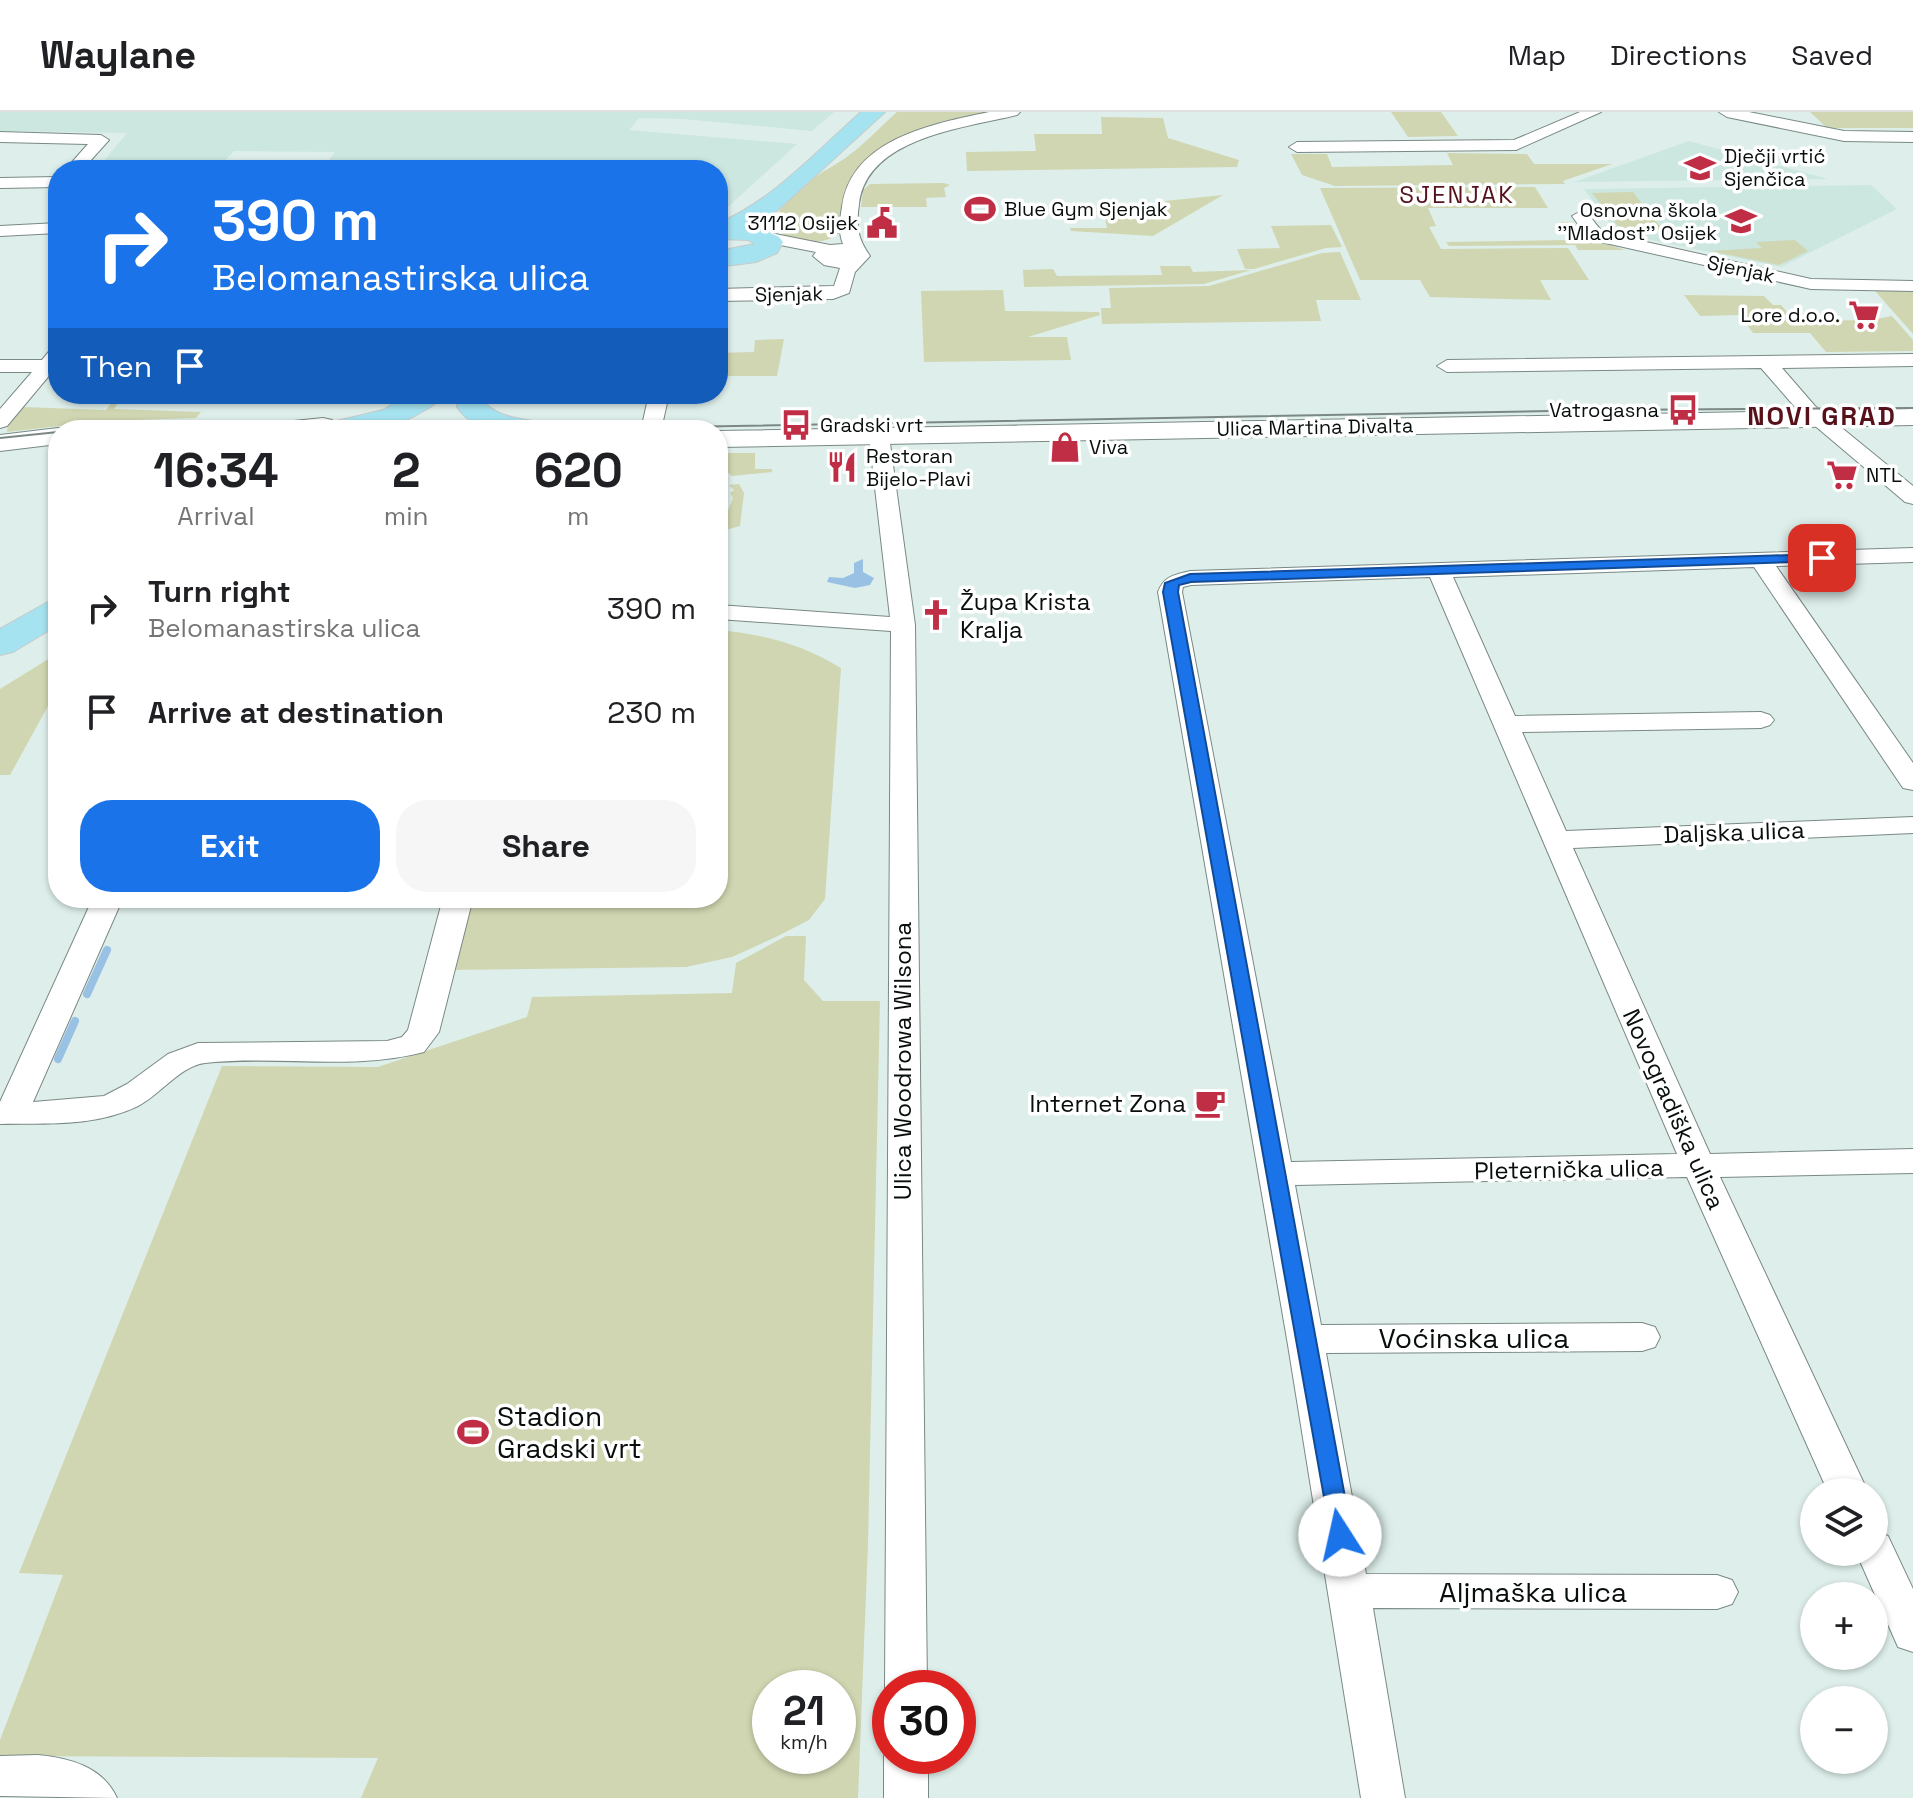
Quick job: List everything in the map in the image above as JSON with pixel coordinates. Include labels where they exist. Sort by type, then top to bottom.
[{"type":"main road","points":[[728,255],[754,233],[874,112]]},
{"type":"main road","points":[[410,420],[435,404]]},
{"type":"main road","points":[[423,420],[440,404]]},
{"type":"main road","points":[[464,404],[487,420]]},
{"type":"main road","points":[[0,644],[48,616]]},
{"type":"main road","points":[[0,665],[48,637]]},
{"type":"street","points":[[841,252],[852,190],[880,156],[922,133],[1012,112]]},
{"type":"street","points":[[1297,147],[1516,145],[1593,112]]},
{"type":"street","points":[[1727,112],[1858,137],[1913,137]]},
{"type":"street","points":[[0,137],[101,140],[82,160]]},
{"type":"street","points":[[0,183],[48,193]]},
{"type":"street","points":[[39,229],[48,208]]},
{"type":"street","name":"Sjenjak","points":[[1581,216],[1594,234],[1601,237],[1801,282],[1845,287],[1913,286]]},
{"type":"street","points":[[0,231],[48,229]]},
{"type":"street","points":[[754,233],[799,255],[841,252]]},
{"type":"street","points":[[754,233],[841,252]]},
{"type":"street","points":[[754,233],[830,241],[841,252]]},
{"type":"street","name":"Sjenjak","points":[[728,295],[833,293],[843,289],[841,252]]},
{"type":"street","points":[[0,366],[48,360]]},
{"type":"street","points":[[1447,366],[1913,360]]},
{"type":"street","points":[[1767,362],[1818,419],[1913,497]]},
{"type":"street","points":[[0,422],[48,364]]},
{"type":"street","name":"Ulica Martina Divalta","points":[[728,439],[1913,417]]},
{"type":"street","name":"Ulica Woodrowa Wilsona","points":[[879,436],[903,625],[906,1670]]},
{"type":"street","points":[[0,444],[48,440]]},
{"type":"street","points":[[1383,1798],[1306,1339],[1170,592],[1173,583],[1190,578],[1913,555]]},
{"type":"street","points":[[1761,561],[1913,782]]},
{"type":"street","name":"Novogradiška ulica","points":[[1439,572],[1699,1167],[1842,1478]]},
{"type":"street","points":[[728,613],[903,625]]},
{"type":"street","points":[[1506,724],[1761,720]]},
{"type":"street","name":"Daljska ulica","points":[[1554,840],[1913,825]]},
{"type":"street","points":[[103,908],[6,1113],[91,1110],[114,1104],[132,1097],[184,1057],[198,1053],[387,1051],[413,1045],[423,1032],[455,908]]},
{"type":"street","name":"Pleternička ulica","points":[[1274,1174],[1913,1161]]},
{"type":"street","name":"Voćinska ulica","points":[[1306,1339],[1642,1337]]},
{"type":"street","points":[[1883,1566],[1909,1617]]},
{"type":"street","name":"Aljmaška ulica","points":[[1350,1591],[1717,1592]]},
{"type":"street","points":[[0,1776],[23,1774],[60,1778],[86,1787],[95,1798]]},
{"type":"street","points":[[906,1774],[906,1798]]},
{"type":"shaded area","points":[[0,112],[834,112],[812,131],[639,118],[629,130],[797,144],[728,207],[728,160],[329,160],[335,152],[234,151],[225,160],[104,160],[127,133],[0,131]]},
{"type":"shaded area","name":"Dječji vrtić Sjenčica","points":[[1689,141],[1748,157],[1828,179],[1574,182]]},
{"type":"shaded area","name":"Osnovna škola ''Mladost'' Osijek","points":[[1871,185],[1897,209],[1781,267],[1617,233],[1584,189]]},
{"type":"green space","points":[[897,112],[1003,112],[912,133],[854,180],[843,197],[843,230],[836,236],[818,242],[798,241],[774,227],[777,215],[792,195],[851,154]]},
{"type":"green space","points":[[1391,112],[1441,112],[1458,136],[1408,137]]},
{"type":"green space","points":[[1810,112],[1913,112],[1913,128],[1827,128]]},
{"type":"green space","points":[[1101,117],[1163,118],[1168,138],[1239,160],[1237,167],[967,171],[966,152],[1036,151],[1034,134],[1102,134]]},
{"type":"green space","points":[[1447,153],[1527,154],[1534,164],[1612,164],[1563,181],[1565,184],[1335,186],[1302,175],[1291,154],[1327,154],[1332,167],[1453,165]]},
{"type":"green space","points":[[870,184],[950,185],[944,188],[946,197],[926,198],[927,207],[861,207],[863,190]]},
{"type":"green space","points":[[1535,187],[1548,208],[1428,208],[1436,226],[1429,227],[1441,249],[1568,248],[1589,280],[1540,280],[1551,300],[1430,297],[1420,280],[1360,280],[1320,188]]},
{"type":"green space","points":[[1633,192],[1663,230],[1621,230],[1592,193]]},
{"type":"green space","points":[[1223,195],[1153,236],[1071,231],[1070,228],[1107,228],[1104,213],[1090,213],[1098,208],[1165,207],[1165,201]]},
{"type":"green space","points":[[1558,222],[1573,222],[1590,238],[1625,250],[1578,250],[1575,245],[1449,246],[1446,242],[1570,240]]},
{"type":"green space","points":[[1331,225],[1342,247],[1326,248],[1254,269],[1245,269],[1237,249],[1280,248],[1271,226]]},
{"type":"green space","points":[[1795,240],[1808,251],[1779,265],[1710,251],[1762,248],[1756,242]]},
{"type":"green space","points":[[1340,252],[1361,300],[1316,300],[1321,321],[1102,324],[1101,308],[1111,308],[1109,288],[1209,286],[1322,253]]},
{"type":"green space","points":[[1160,266],[1190,266],[1193,272],[1251,270],[1204,284],[1024,287],[1023,270],[1053,269],[1057,276],[1162,275]]},
{"type":"green space","points":[[1003,290],[1005,311],[1099,312],[1100,315],[1028,337],[1067,337],[1071,360],[924,362],[921,291]]},
{"type":"green space","points":[[1913,290],[1913,334],[1875,291]]},
{"type":"green space","points":[[1684,295],[1764,296],[1773,305],[1781,305],[1795,321],[1872,320],[1892,316],[1913,340],[1913,351],[1826,352],[1810,333],[1753,333],[1740,315],[1700,316]]},
{"type":"green space","points":[[784,339],[777,376],[728,376],[728,353],[754,352],[755,340]]},
{"type":"green space","points":[[110,404],[117,404],[114,409],[201,412],[196,418],[48,420],[48,427],[7,432],[8,425],[23,407],[106,410]]},
{"type":"green space","points":[[728,453],[755,453],[755,469],[772,469],[772,472],[732,476],[728,473]]},
{"type":"green space","points":[[739,484],[744,493],[740,526],[728,529],[728,510],[733,498],[730,493],[734,490],[729,485]]},
{"type":"green space","points":[[728,631],[782,642],[812,652],[841,668],[825,899],[809,920],[732,957],[686,967],[445,970],[462,908],[728,908]]},
{"type":"green space","points":[[48,659],[48,706],[10,775],[0,775],[0,689]]},
{"type":"green space","name":"Stadion Gradski vrt","points":[[786,936],[806,936],[804,980],[823,1001],[880,1001],[868,1543],[858,1798],[361,1798],[378,1758],[0,1756],[0,1740],[63,1575],[19,1573],[222,1066],[378,1067],[527,1017],[532,997],[732,993],[736,963]]},
{"type":"water","points":[[863,559],[863,572],[874,578],[870,585],[855,588],[827,582],[829,577],[843,578],[854,573],[854,563]]},
{"type":"waterway","points":[[87,994],[107,950]]},
{"type":"waterway","points":[[58,1059],[75,1021]]},
{"type":"tram line","points":[[728,426],[1603,410],[1913,408]]},
{"type":"tram line","points":[[0,438],[48,433]]},
{"type":"place","name":"Dječji vrtić Sjenčica","points":[[1700,168]]},
{"type":"place","name":"Blue Gym Sjenjak","points":[[980,209]]},
{"type":"place","name":"Osnovna škola ''Mladost'' Osijek","points":[[1741,221]]},
{"type":"place","name":"31112 Osijek","points":[[882,223]]},
{"type":"place","name":"Lore d.o.o.","points":[[1864,315]]},
{"type":"place","name":"Vatrogasna","points":[[1683,410]]},
{"type":"place","name":"Gradski vrt","points":[[796,425]]},
{"type":"place","name":"Viva","points":[[1065,447]]},
{"type":"place","name":"Restoran Bijelo-Plavi","points":[[842,467]]},
{"type":"place","name":"NTL","points":[[1842,475]]},
{"type":"place","name":"Župa Krista Kralja","points":[[936,615]]},
{"type":"place","name":"Internet Zona","points":[[1210,1103]]},
{"type":"place","name":"Stadion Gradski vrt","points":[[473,1432]]},
{"type":"district","name":"SJENJAK","points":[[1457,194]]},
{"type":"district","name":"NOVI GRAD","points":[[1822,416]]},
{"type":"route","points":[[1340,1535],[1171,587],[1173,583],[1190,578],[1822,558]]}]
